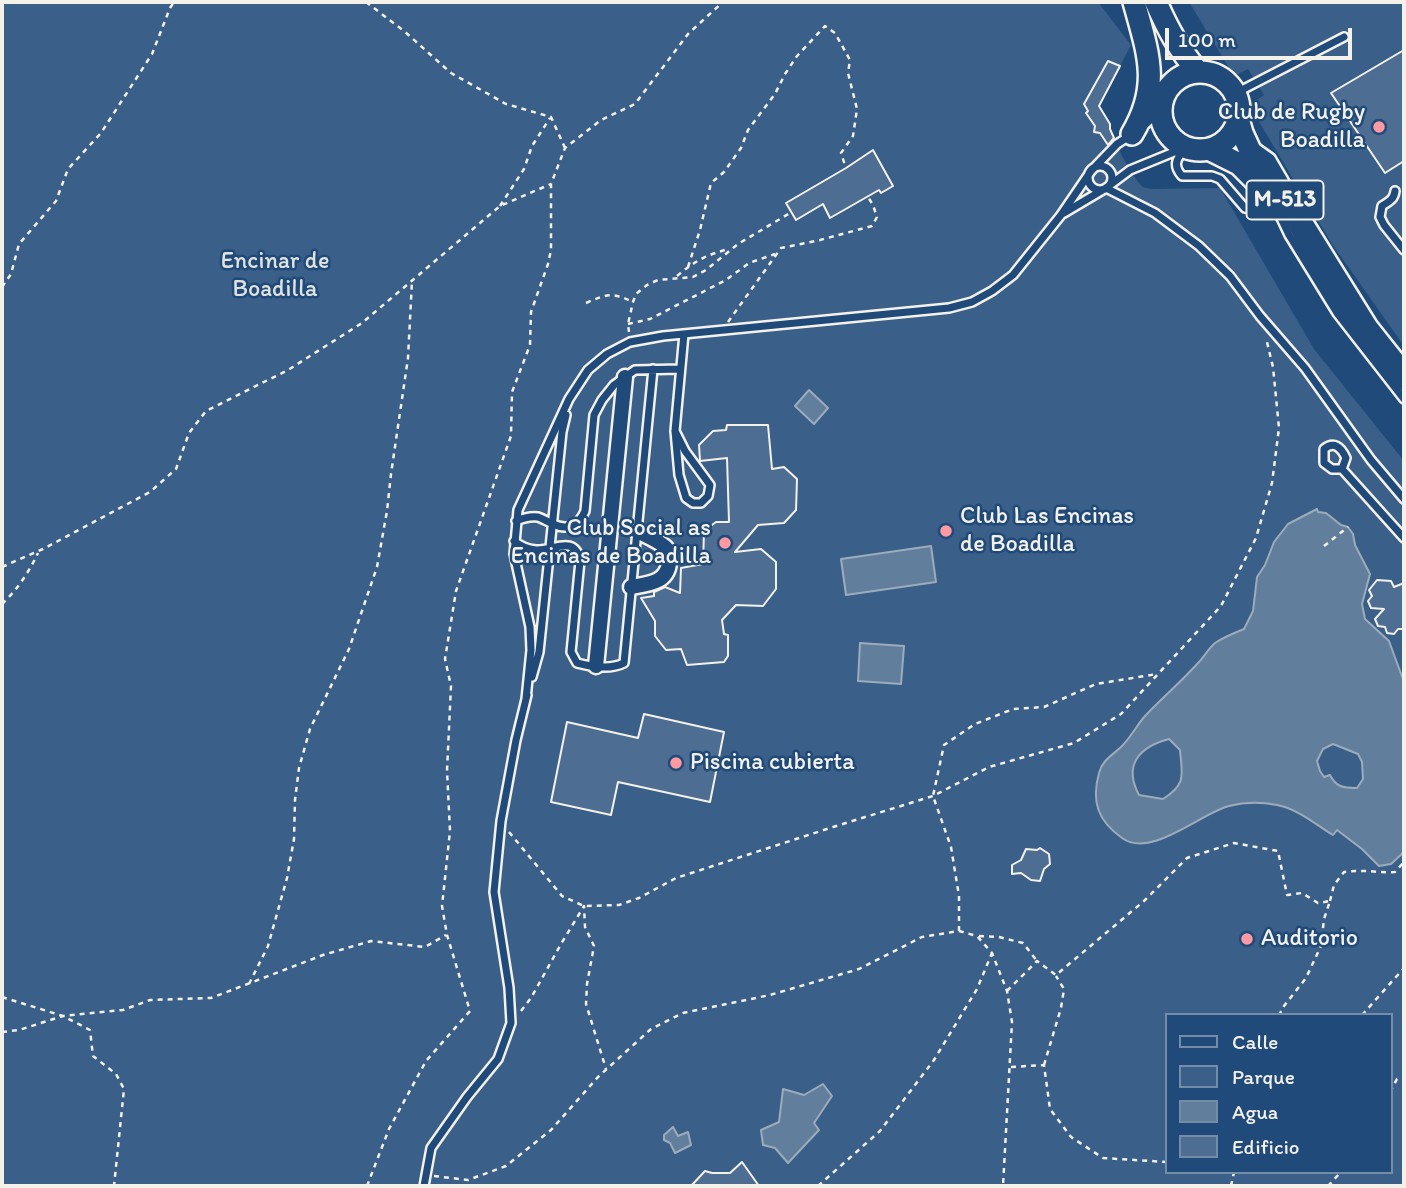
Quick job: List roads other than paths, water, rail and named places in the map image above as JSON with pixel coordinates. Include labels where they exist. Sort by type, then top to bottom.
[{"type":"main road","points":[[1132,134],[1149,92],[1150,72],[1134,2]]},
{"type":"main road","points":[[1143,2],[1164,63],[1161,120],[1171,138],[1186,149]]},
{"type":"main road","points":[[1156,2],[1180,51],[1198,72]]},
{"type":"main road","points":[[1161,107],[1165,94],[1178,78],[1198,72],[1219,78],[1234,94]]},
{"type":"main road","name":"M-513","points":[[1234,94],[1241,129],[1252,155],[1284,200],[1321,265],[1363,329],[1404,379]]},
{"type":"main road","points":[[1209,149],[1219,145],[1234,130],[1241,129]]},
{"type":"main road","name":"M-513","points":[[1186,149],[1209,149],[1239,164],[1280,192],[1321,265]]},
{"type":"street","points":[[596,666],[625,377]]},
{"type":"street","points":[[632,587],[652,584],[664,577],[670,558],[667,548],[637,531]]},
{"type":"lane","points":[[1234,94],[1344,37]]},
{"type":"lane","points":[[526,699],[531,650],[530,627],[514,554],[518,510],[569,399],[589,370],[607,354],[630,342],[684,334],[949,308],[972,302],[1013,275],[1061,215],[1091,171],[1117,144],[1147,123],[1161,107]]},
{"type":"lane","points":[[1241,129],[1271,158],[1289,235],[1337,313],[1404,379]]},
{"type":"lane","points":[[1061,215],[1107,188],[1130,170],[1186,149]]},
{"type":"lane","points":[[1186,149],[1175,164],[1182,176],[1212,176],[1220,179],[1245,208]]},
{"type":"lane","points":[[1107,188],[1111,182],[1109,171],[1102,167],[1094,168],[1088,179],[1091,186],[1099,190],[1107,188],[1156,213],[1199,246],[1230,276],[1305,368],[1371,460],[1404,499]]},
{"type":"lane","points":[[1395,191],[1391,200],[1382,206],[1380,217],[1404,250]]},
{"type":"lane","points":[[1302,210],[1404,379]]},
{"type":"lane","points":[[675,431],[685,452],[710,485],[708,496],[701,503],[693,503],[686,498],[679,475],[675,431],[684,334]]},
{"type":"lane","points":[[514,541],[525,548],[538,550],[568,545],[574,548],[580,561],[571,652],[577,663],[615,668],[624,663],[653,369]]},
{"type":"lane","points":[[516,521],[535,517],[567,526],[575,525],[581,520],[585,511],[594,415],[602,400],[614,385],[635,370],[680,369]]},
{"type":"lane","points":[[424,1186],[431,1148],[498,1059],[511,1023],[509,988],[494,892],[501,821],[516,740],[539,652],[562,432],[569,399]]},
{"type":"lane","points":[[1342,469],[1404,538]]},
{"type":"water","points":[[809,390],[828,408],[814,424],[795,406]]},
{"type":"water","points":[[1317,509],[1348,527],[1370,574],[1362,604],[1365,619],[1389,641],[1404,682],[1404,852],[1391,864],[1379,866],[1337,830],[1333,835],[1299,813],[1277,805],[1253,803],[1229,806],[1161,839],[1147,843],[1134,843],[1122,838],[1107,825],[1098,810],[1097,783],[1099,773],[1108,758],[1215,643],[1244,629],[1253,611],[1257,577],[1274,542],[1288,524]],"holes":[[[1169,739],[1180,750],[1182,773],[1176,789],[1163,799],[1139,795],[1133,775],[1137,759],[1149,747]],[[1333,744],[1358,754],[1362,762],[1363,779],[1357,788],[1340,786],[1330,775],[1324,777],[1320,771],[1317,761],[1323,749]]]},
{"type":"water","points":[[931,546],[936,582],[846,595],[841,559]]},
{"type":"water","points":[[860,643],[904,646],[901,684],[858,681]]},
{"type":"water","points":[[823,1084],[832,1096],[814,1123],[819,1130],[788,1163],[775,1148],[763,1145],[761,1130],[779,1122],[783,1089],[804,1095]]},
{"type":"water","points":[[673,1127],[678,1136],[688,1132],[691,1145],[675,1153],[670,1143],[664,1140],[664,1135]]},
{"type":"place","name":"Club de Rugby Boadilla","points":[[1379,127]]},
{"type":"place","name":"Club Las Encinas de Boadilla","points":[[946,531]]},
{"type":"place","name":"Club Social as Encinas de Boadilla","points":[[725,543]]},
{"type":"place","name":"Piscina cubierta","points":[[676,763]]},
{"type":"place","name":"Auditorio","points":[[1247,939]]},
{"type":"park label","name":"Encinar de Boadilla","points":[[275,276]]}]
